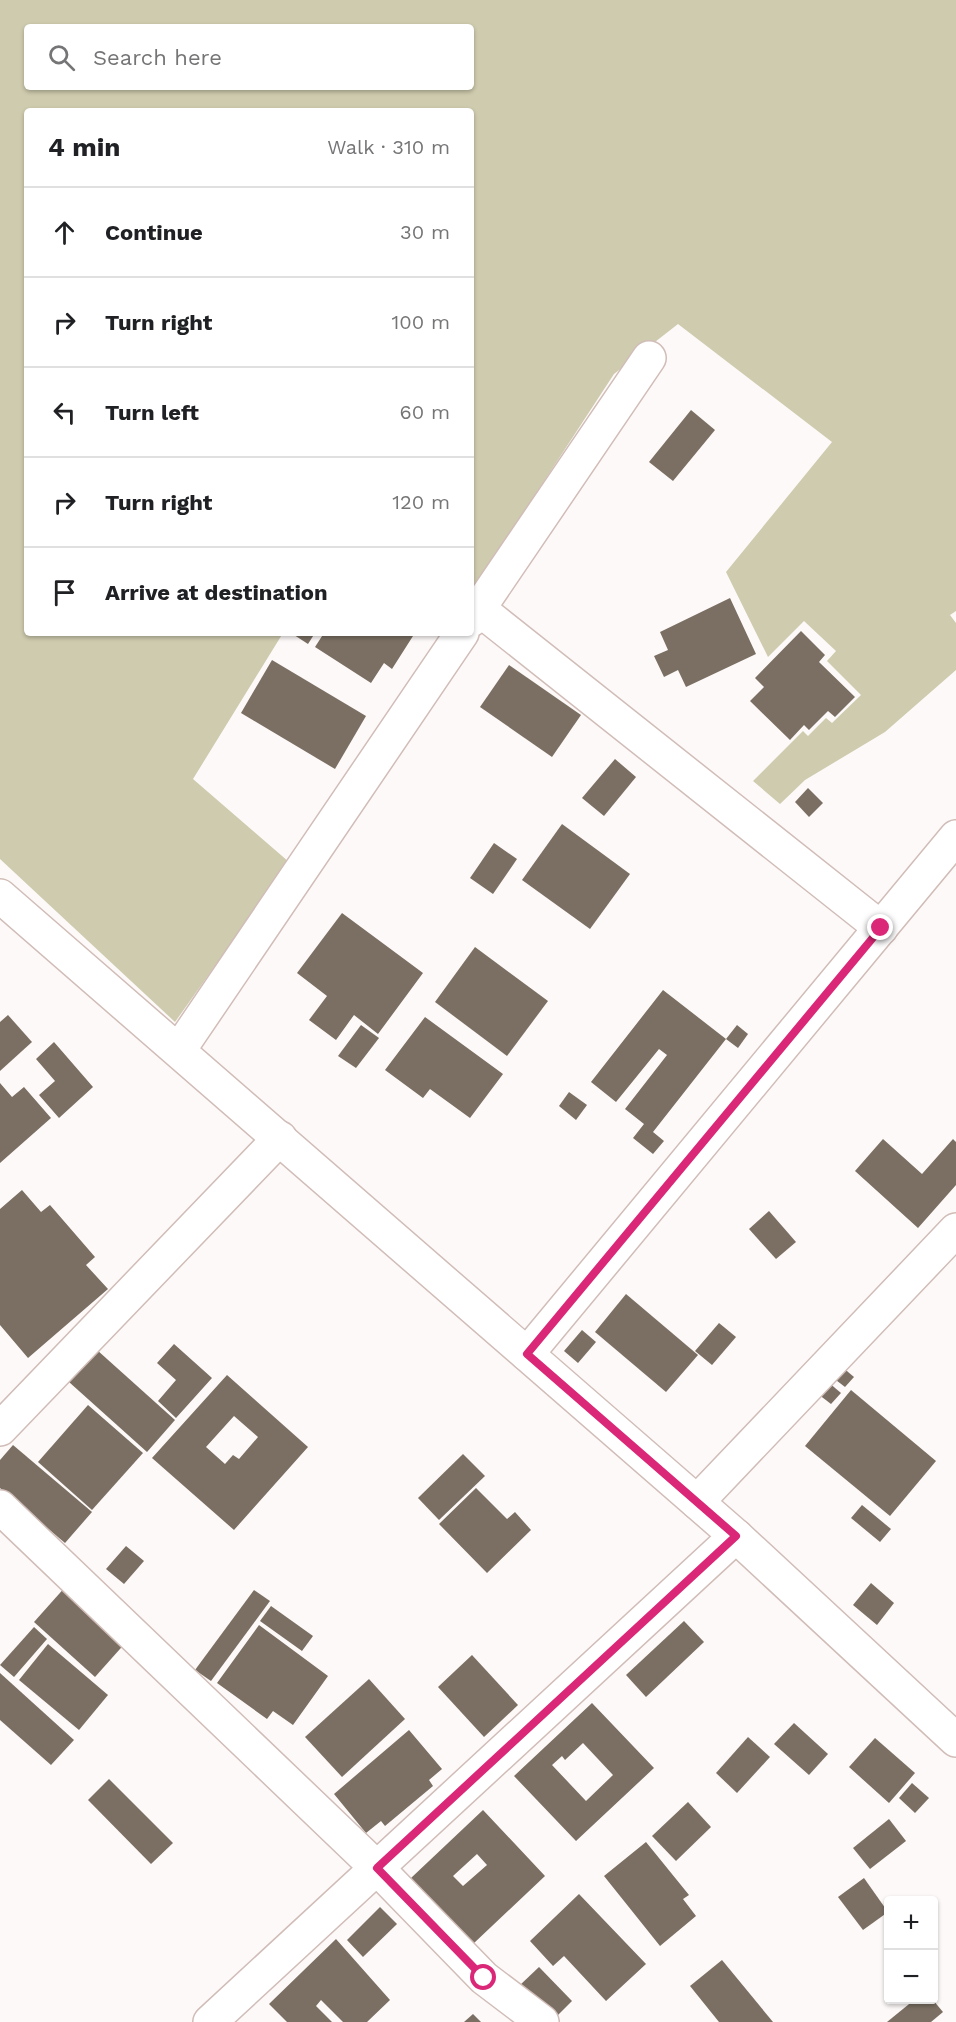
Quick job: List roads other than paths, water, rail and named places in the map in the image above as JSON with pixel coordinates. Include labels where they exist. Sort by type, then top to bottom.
[{"type":"street","points":[[474,616],[649,358]]},
{"type":"street","points":[[474,622],[881,928]]},
{"type":"street","points":[[179,1050],[460,636]]},
{"type":"street","points":[[527,1354],[956,837]]},
{"type":"street","points":[[0,896],[736,1536],[956,1740]]},
{"type":"street","points":[[0,1429],[280,1138]]},
{"type":"street","points":[[697,1503],[956,1230]]},
{"type":"street","points":[[0,1508],[377,1868],[484,1978],[542,2022]]},
{"type":"street","points":[[210,2022],[736,1536]]}]
